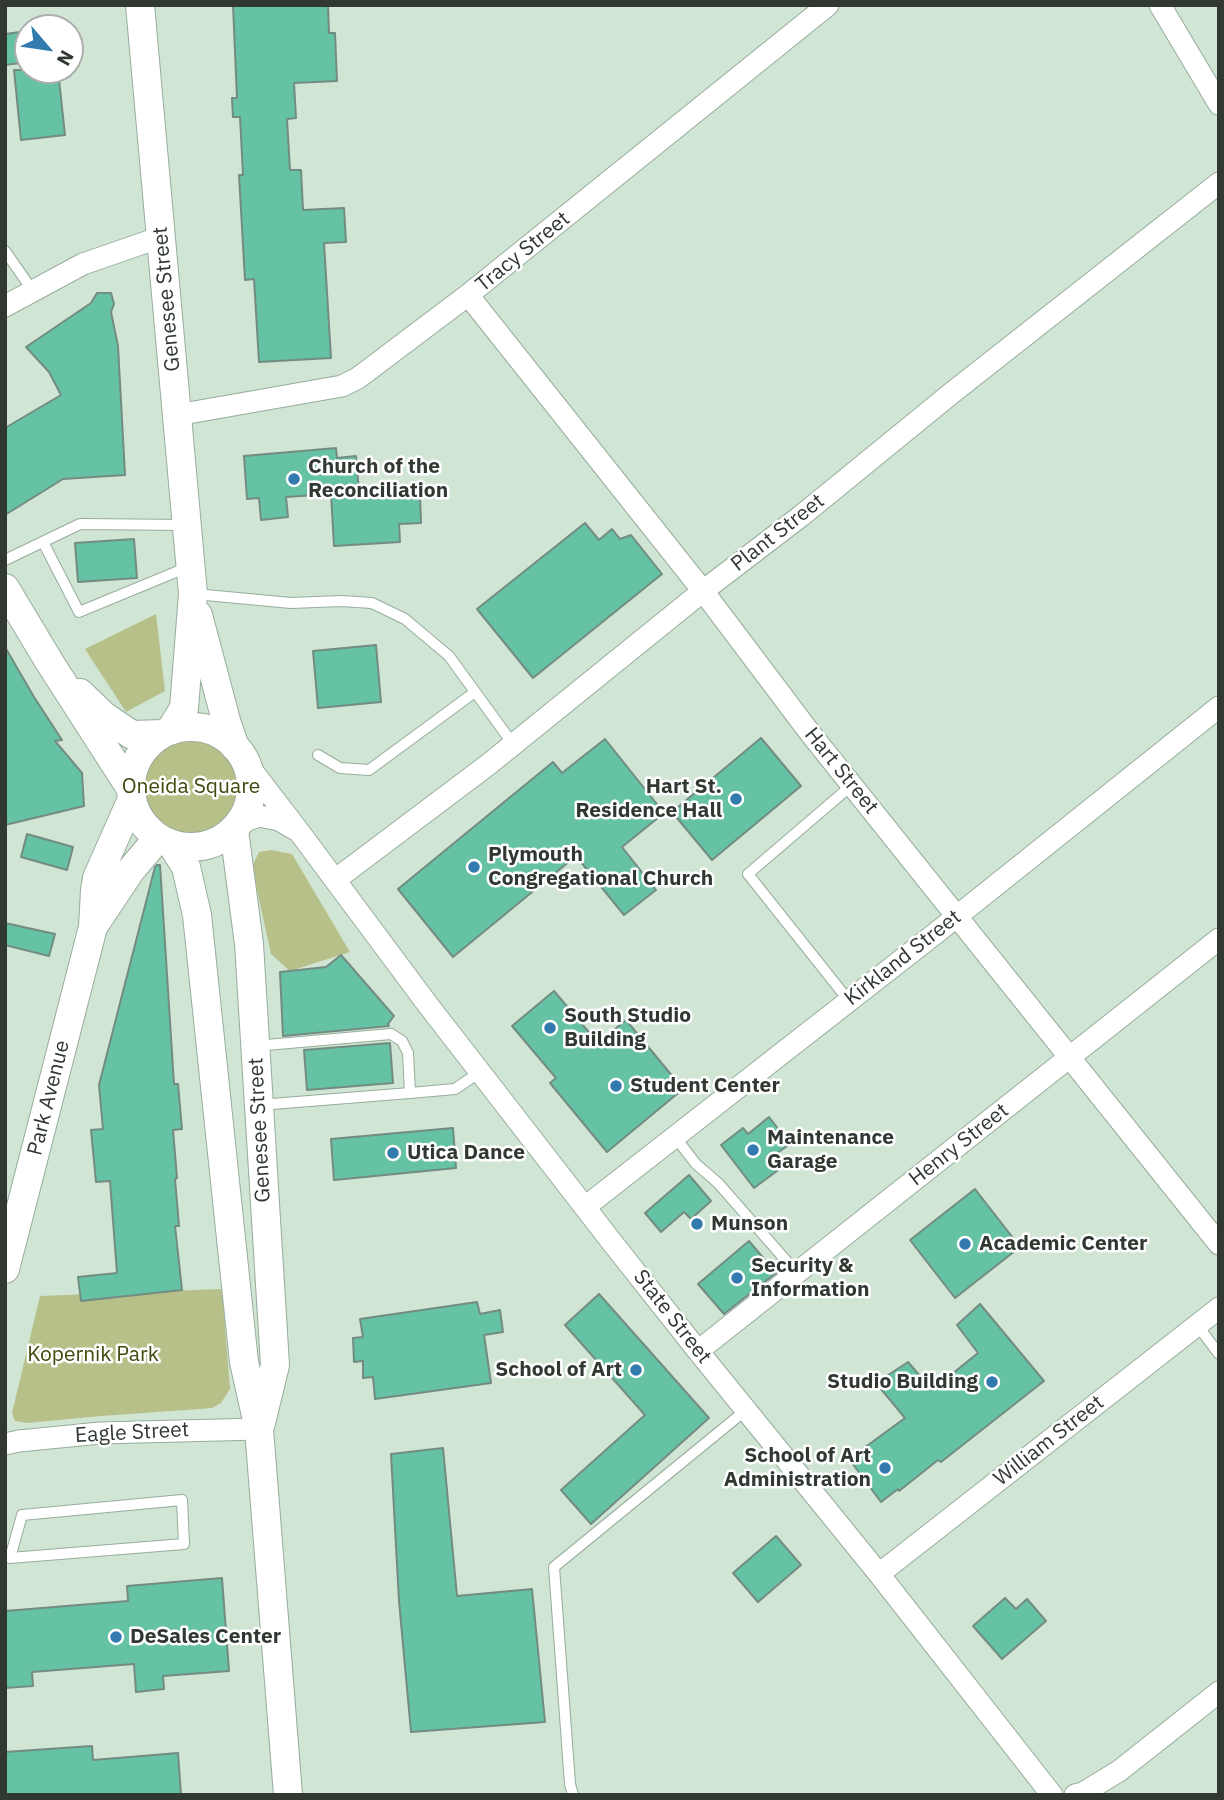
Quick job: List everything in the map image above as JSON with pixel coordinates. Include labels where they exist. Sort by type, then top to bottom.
[{"type":"main road","name":"Genesee Street","points":[[140,5],[192,580],[227,724],[241,755]]},
{"type":"main road","name":"Genesee Street","points":[[166,732],[184,708],[192,580]]},
{"type":"main road","points":[[5,588],[50,663],[131,794],[137,814],[146,828],[165,841],[188,848],[205,846],[220,840],[237,827],[249,805],[251,784],[241,755],[222,736],[205,729],[187,727],[132,735],[104,716],[50,663]]},
{"type":"main road","points":[[131,794],[133,773],[139,757],[149,744],[166,732]]},
{"type":"main road","name":"Park Avenue","points":[[5,1269],[93,927],[97,878],[131,794]]},
{"type":"main road","name":"Genesee Street","points":[[237,827],[249,944],[275,1366],[259,1429]]},
{"type":"main road","name":"Genesee Street","points":[[165,841],[186,867],[197,915],[244,1362],[259,1429],[288,1795]]},
{"type":"main road","name":"Park Avenue","points":[[93,927],[131,870],[165,841]]},
{"type":"street","name":"Tracy Street","points":[[177,415],[342,386],[358,378],[468,295],[828,5]]},
{"type":"street","points":[[1160,5],[1219,104]]},
{"type":"street","name":"Plant Street","points":[[335,880],[513,744],[1219,183]]},
{"type":"street","points":[[5,306],[83,264],[161,237]]},
{"type":"street","name":"Hart Street","points":[[468,295],[703,591],[810,733],[1219,1244]]},
{"type":"street","name":"Kirkland Street","points":[[586,1207],[958,916],[1219,707]]},
{"type":"street","name":"State Street","points":[[241,755],[480,1072],[698,1351],[879,1574],[1052,1795]]},
{"type":"street","name":"State Street","points":[[237,827],[259,816],[279,820],[300,833]]},
{"type":"street","name":"Henry Street","points":[[698,1351],[1219,939]]},
{"type":"street","name":"William Street","points":[[879,1574],[1219,1308]]},
{"type":"street","name":"Eagle Street","points":[[5,1444],[100,1433],[259,1429]]},
{"type":"street","points":[[1075,1795],[1119,1771],[1219,1692]]},
{"type":"lane","points":[[5,251],[33,291]]},
{"type":"lane","points":[[5,561],[80,524],[187,525]]},
{"type":"lane","points":[[43,542],[79,612],[192,580],[291,603],[372,603],[405,619],[449,656],[513,744]]},
{"type":"lane","points":[[318,755],[340,768],[369,771],[475,692]]},
{"type":"lane","points":[[849,1001],[748,874],[852,785]]},
{"type":"lane","points":[[255,1046],[391,1034],[402,1041],[408,1053],[410,1093]]},
{"type":"lane","points":[[259,1105],[455,1089],[480,1072]]},
{"type":"lane","points":[[675,1138],[797,1273]]},
{"type":"lane","points":[[1197,1325],[1219,1353]]},
{"type":"lane","points":[[573,1795],[554,1567],[746,1410]]},
{"type":"lane","points":[[182,1500],[184,1544],[10,1558],[11,1534],[22,1515],[182,1500]]},
{"type":"green space","points":[[156,614],[165,691],[126,712],[85,649]]},
{"type":"green space","name":"Oneida Square","points":[[191,729],[214,733],[233,746],[246,765],[250,788],[246,811],[233,830],[214,843],[191,847],[168,843],[149,830],[136,811],[132,788],[136,765],[149,746],[168,733]]},
{"type":"green space","points":[[271,850],[292,854],[350,952],[290,971],[271,954],[252,867],[259,852]]},
{"type":"green space","name":"Kopernik Park","points":[[222,1289],[230,1389],[221,1403],[212,1408],[27,1423],[15,1421],[12,1413],[40,1296]]},
{"type":"building","points":[[233,5],[328,5],[329,33],[335,33],[337,81],[294,83],[296,118],[287,119],[290,170],[301,170],[303,210],[344,208],[346,242],[324,243],[331,358],[259,362],[254,279],[245,280],[239,175],[243,175],[240,117],[233,117],[232,98],[237,98]]},
{"type":"building","points":[[14,33],[14,64],[5,65],[5,34]]},
{"type":"building","points":[[15,84],[60,84],[65,135],[21,140]]},
{"type":"building","points":[[97,293],[111,293],[114,304],[111,312],[118,346],[125,475],[63,479],[5,515],[5,428],[61,395],[49,372],[26,347],[91,303]]},
{"type":"building","points":[[336,448],[337,458],[356,456],[359,492],[388,490],[388,498],[420,495],[421,523],[399,524],[400,542],[334,546],[331,494],[286,497],[288,517],[261,520],[259,498],[247,499],[244,456]]},
{"type":"building","points":[[585,523],[599,540],[612,529],[620,539],[631,535],[662,574],[533,678],[477,609]]},
{"type":"building","points":[[134,539],[137,578],[78,582],[75,543]]},
{"type":"building","points":[[376,645],[381,702],[318,708],[313,651]]},
{"type":"building","points":[[5,647],[62,740],[55,741],[82,773],[84,806],[5,825]]},
{"type":"building","name":"Hart St. Residence Hall","points":[[761,738],[801,786],[712,860],[672,812]]},
{"type":"building","points":[[605,739],[664,813],[622,847],[656,890],[624,915],[576,856],[453,957],[398,889],[553,762],[562,773]]},
{"type":"building","points":[[27,834],[73,847],[67,870],[21,857]]},
{"type":"building","points":[[157,865],[160,865],[174,1084],[178,1084],[182,1129],[173,1130],[179,1226],[175,1226],[182,1290],[81,1301],[78,1277],[117,1273],[110,1181],[96,1182],[91,1130],[103,1129],[99,1085]]},
{"type":"building","points":[[5,923],[55,934],[49,956],[5,945]]},
{"type":"building","points":[[341,955],[394,1016],[389,1026],[283,1036],[280,972],[326,967]]},
{"type":"building","name":"Student Center","points":[[554,991],[598,1043],[626,1020],[683,1089],[607,1152],[550,1083],[556,1078],[512,1026]]},
{"type":"building","points":[[390,1043],[393,1083],[307,1090],[304,1050]]},
{"type":"building","name":"Maintenance Garage","points":[[769,1117],[790,1144],[776,1154],[785,1165],[754,1188],[721,1145],[743,1128],[748,1134]]},
{"type":"building","name":"Utica Dance","points":[[453,1128],[456,1168],[334,1180],[331,1139]]},
{"type":"building","points":[[689,1175],[711,1201],[691,1219],[684,1212],[661,1232],[645,1213]]},
{"type":"building","name":"Academic Center","points":[[975,1189],[1020,1247],[955,1298],[910,1240]]},
{"type":"building","name":"Security & Information","points":[[749,1241],[776,1273],[724,1314],[698,1284]]},
{"type":"building","name":"School of Art","points":[[599,1294],[709,1418],[591,1524],[561,1490],[645,1415],[565,1325]]},
{"type":"building","points":[[477,1302],[480,1314],[500,1310],[503,1332],[484,1335],[491,1383],[375,1399],[373,1377],[363,1378],[363,1361],[354,1362],[353,1338],[363,1337],[360,1319]]},
{"type":"building","name":"Studio Building","points":[[980,1304],[1044,1381],[941,1462],[938,1460],[881,1502],[849,1459],[905,1418],[876,1383],[908,1362],[932,1390],[978,1353],[957,1325]]},
{"type":"building","points":[[443,1448],[457,1596],[532,1589],[545,1722],[411,1732],[399,1601],[391,1454]]},
{"type":"building","points":[[776,1536],[801,1565],[758,1602],[733,1573]]},
{"type":"building","name":"DeSales Center","points":[[222,1578],[229,1671],[163,1676],[164,1689],[136,1692],[134,1664],[32,1672],[33,1686],[5,1688],[5,1611],[128,1601],[127,1586]]},
{"type":"building","points":[[1005,1598],[1016,1609],[1027,1599],[1046,1621],[1002,1659],[973,1626]]},
{"type":"building","points":[[92,1746],[93,1760],[178,1753],[181,1795],[5,1795],[5,1752]]},
{"type":"place","name":"Church of the Reconciliation","points":[[294,479]]},
{"type":"place","name":"Hart St. Residence Hall","points":[[736,799]]},
{"type":"place","name":"Plymouth Congregational Church","points":[[474,867]]},
{"type":"place","name":"South Studio Building","points":[[550,1028]]},
{"type":"place","name":"Student Center","points":[[616,1086]]},
{"type":"place","name":"Maintenance Garage","points":[[753,1150]]},
{"type":"place","name":"Utica Dance","points":[[393,1153]]},
{"type":"place","name":"Munson","points":[[697,1224]]},
{"type":"place","name":"Academic Center","points":[[965,1244]]},
{"type":"place","name":"Security & Information","points":[[737,1278]]},
{"type":"place","name":"School of Art","points":[[636,1370]]},
{"type":"place","name":"Studio Building","points":[[992,1382]]},
{"type":"place","name":"School of Art Administration","points":[[885,1468]]},
{"type":"place","name":"DeSales Center","points":[[116,1637]]}]
